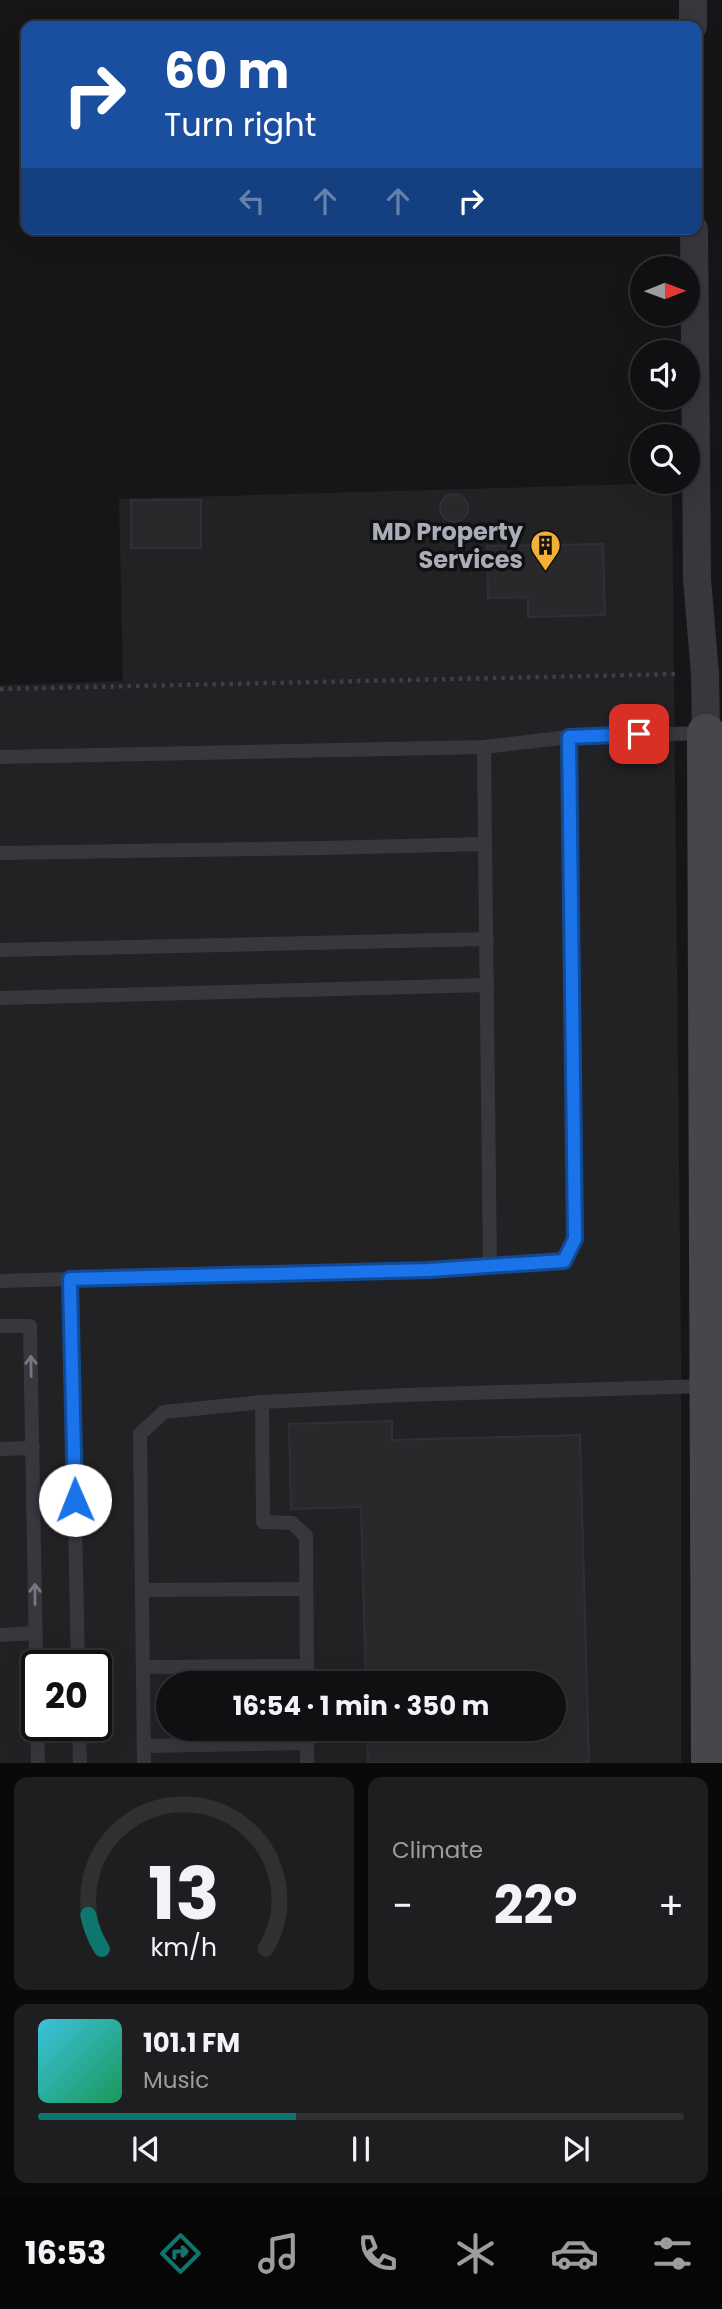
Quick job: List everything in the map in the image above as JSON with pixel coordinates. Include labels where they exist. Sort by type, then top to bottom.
[{"type":"street","points":[[693,0],[693,21]]},
{"type":"street","points":[[694,235],[697,579],[705,674],[715,1049],[710,1386],[710,1763]]},
{"type":"lane","points":[[0,757],[484,747],[569,737],[706,733]]},
{"type":"lane","points":[[0,1281],[491,1267],[564,1261],[575,1239],[569,737]]},
{"type":"lane","points":[[484,747],[491,1267]]},
{"type":"lane","points":[[0,853],[485,844]]},
{"type":"lane","points":[[0,950],[487,939]]},
{"type":"lane","points":[[0,998],[487,985]]},
{"type":"lane","points":[[70,1279],[78,1650]]},
{"type":"lane","points":[[0,1326],[30,1326],[35,1650]]},
{"type":"lane","points":[[144,1763],[140,1434],[164,1412],[262,1402],[404,1395],[710,1386]]},
{"type":"lane","points":[[262,1402],[263,1522],[292,1523],[306,1536],[307,1671]]},
{"type":"lane","points":[[0,1449],[33,1448]]},
{"type":"lane","points":[[142,1590],[306,1589]]},
{"type":"lane","points":[[0,1634],[35,1633]]},
{"type":"lane","points":[[143,1667],[307,1666]]},
{"type":"lane","points":[[37,1741],[38,1763]]},
{"type":"lane","points":[[79,1741],[80,1763]]},
{"type":"lane","points":[[144,1746],[226,1741]]},
{"type":"lane","points":[[307,1741],[307,1763]]},
{"type":"path","points":[[0,689],[679,674]]},
{"type":"shaded area","points":[[630,484],[630,494],[672,494],[681,1353],[681,1763],[0,1763],[0,685],[123,681],[119,499]]},
{"type":"building","points":[[454,494],[464,498],[468,508],[464,518],[454,522],[444,518],[440,508],[444,498]]},
{"type":"building","points":[[131,500],[201,500],[201,548],[131,548]]},
{"type":"building","name":"MD Property Services","points":[[603,544],[605,615],[528,617],[528,597],[488,598],[487,546]]},
{"type":"building","points":[[392,1421],[392,1440],[580,1435],[589,1763],[368,1763],[367,1741],[566,1741],[566,1671],[366,1671],[361,1507],[291,1509],[289,1424]]},
{"type":"place","name":"MD Property Services","points":[[546,572]]},
{"type":"route","points":[[75,1500],[70,1279],[429,1270],[564,1261],[575,1239],[569,737],[639,734]]}]
